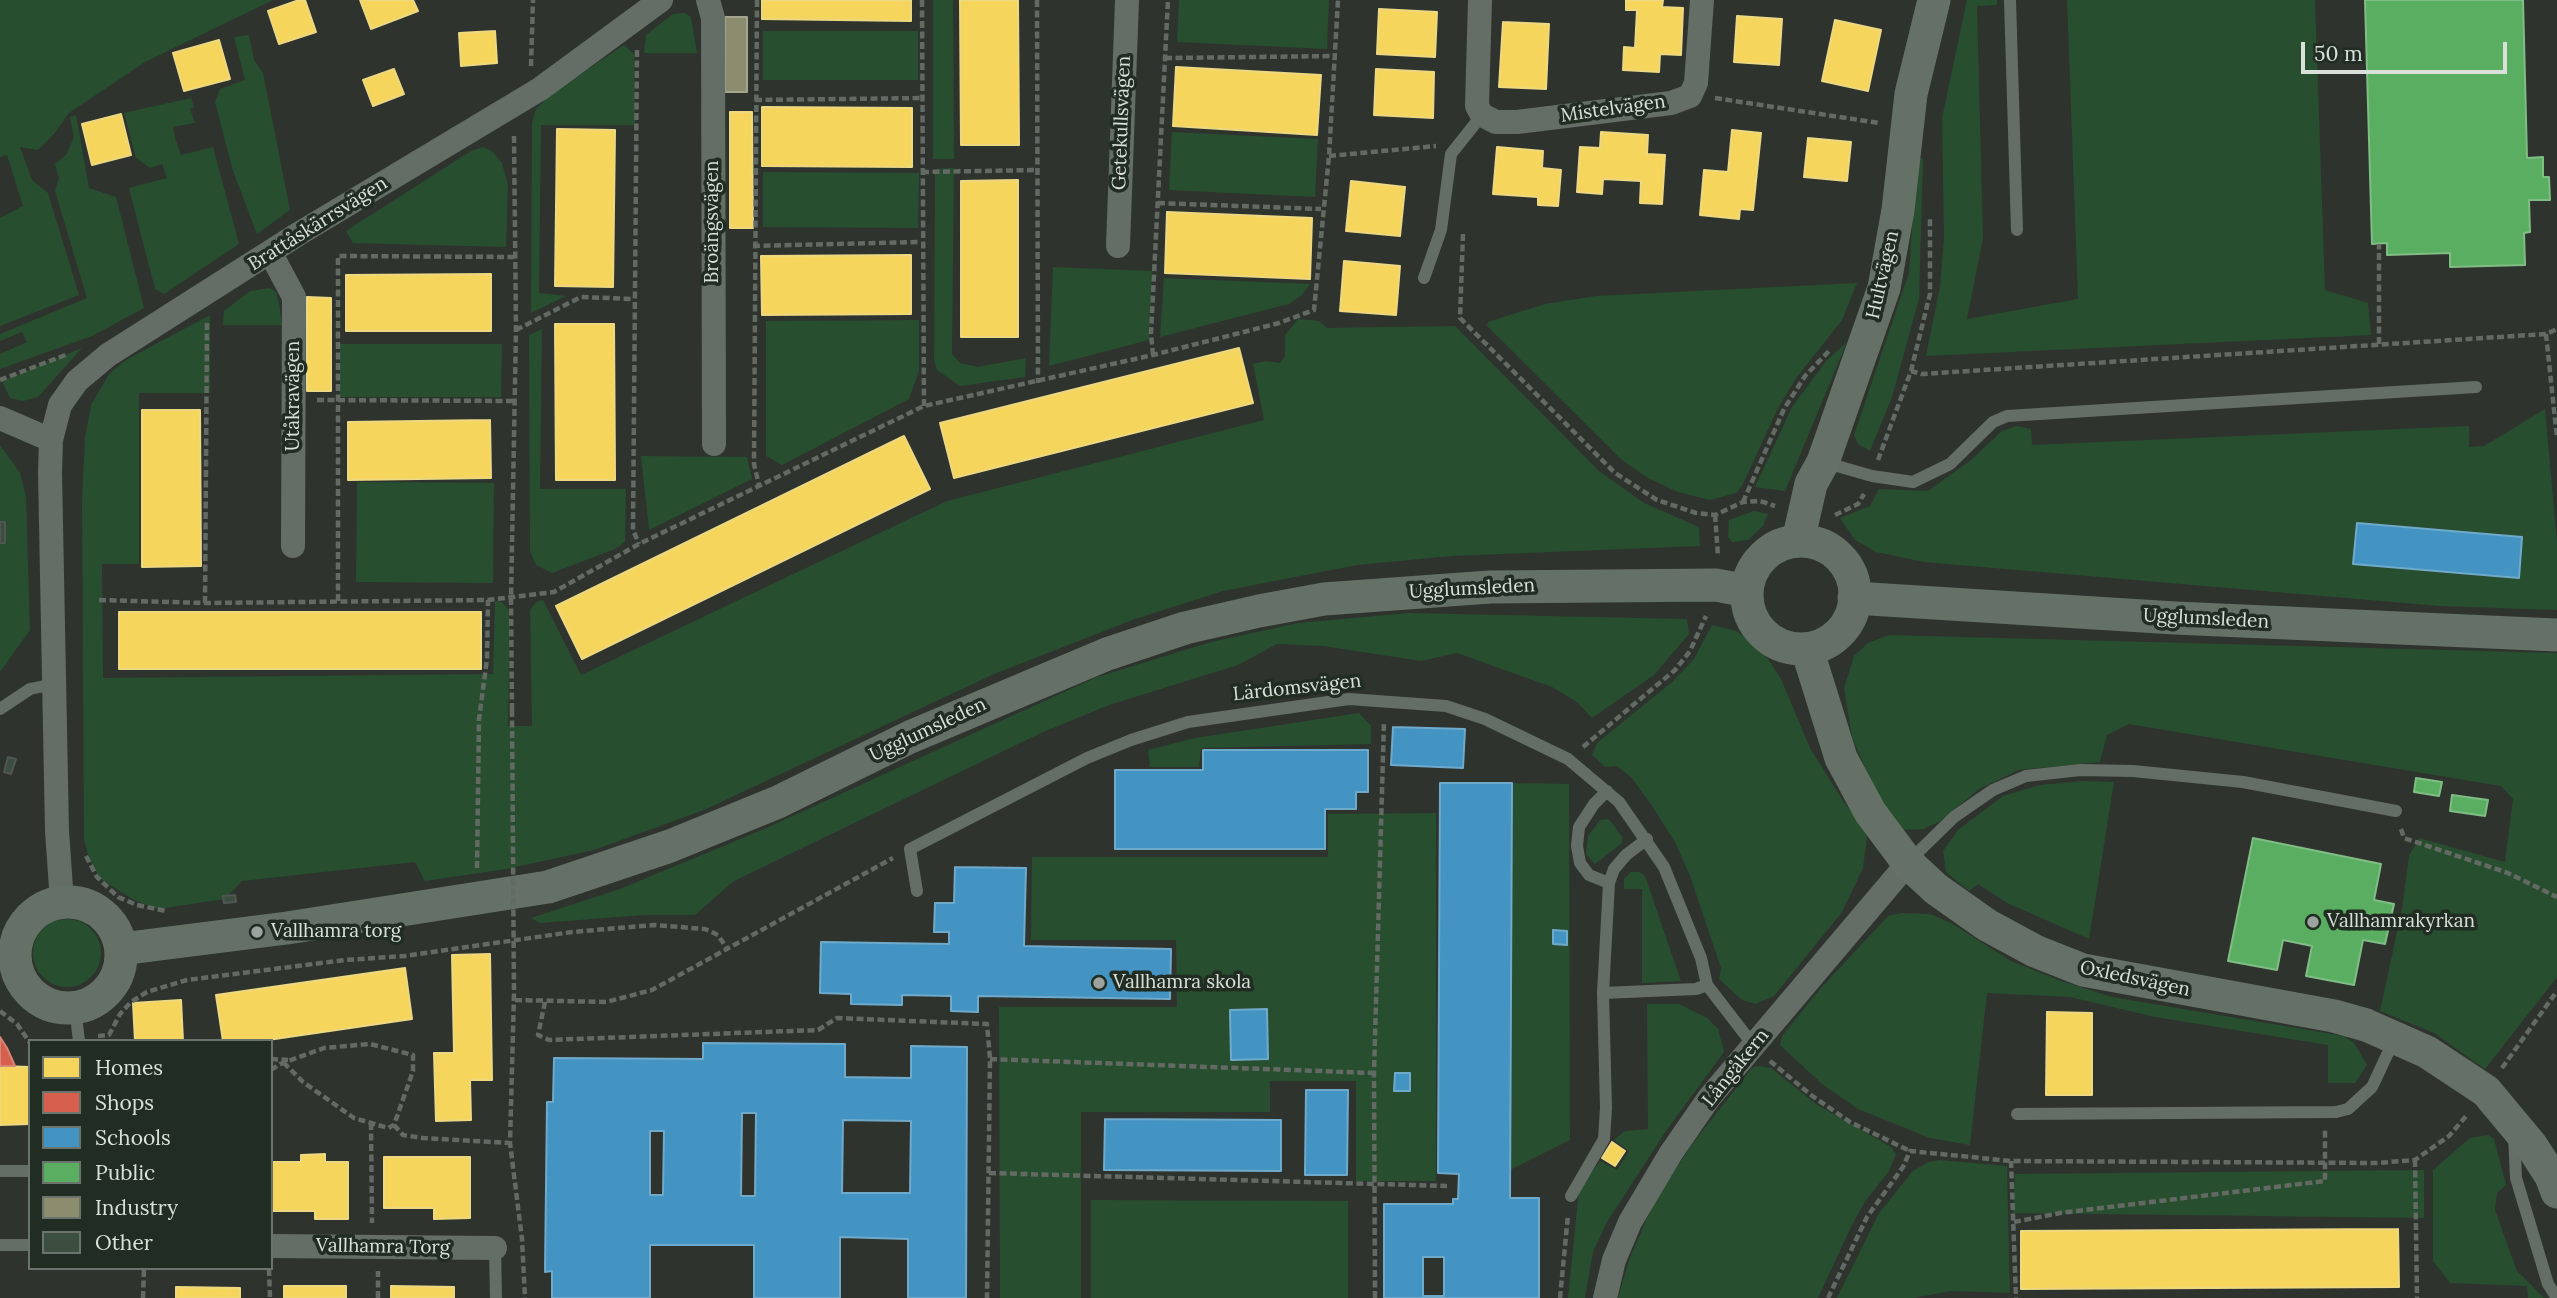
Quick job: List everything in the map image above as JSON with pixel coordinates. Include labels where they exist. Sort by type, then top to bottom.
[{"type":"street","name":"Brattåskärrsvägen","points":[[51,440],[60,405],[77,381],[107,355],[540,89],[661,0]]},
{"type":"street","name":"Broängsvägen","points":[[708,0],[713,18],[714,444]]},
{"type":"street","name":"Getekullsvägen","points":[[1118,246],[1127,0]]},
{"type":"street","points":[[1480,0],[1476,96],[1482,115]]},
{"type":"street","name":"Mistelvägen","points":[[1482,115],[1496,122],[1517,122],[1671,103],[1689,96],[1696,83],[1702,0]]},
{"type":"street","name":"Hultvägen","points":[[1801,528],[1811,484],[1823,462],[1884,288],[1896,223],[1911,94],[1934,0]]},
{"type":"street","name":"Utåkravägen","points":[[270,253],[293,297],[293,546]]},
{"type":"street","points":[[0,418],[51,440],[54,684],[62,902]]},
{"type":"street","points":[[1801,528],[1816,543],[1839,557],[1849,571],[1854,598],[1850,617],[1838,634],[1807,649],[1779,643],[1762,631],[1750,612],[1747,591],[1752,572],[1763,556],[1801,528]]},
{"type":"street","name":"Ugglumsleden","points":[[121,949],[287,928],[548,887],[670,846],[778,802],[910,737],[1107,654],[1185,628],[1259,611],[1335,598],[1490,587],[1716,585],[1747,591]]},
{"type":"street","name":"Ugglumsleden","points":[[1854,598],[2309,625],[2557,635]]},
{"type":"street","name":"Oxledsvägen","points":[[1807,649],[1841,758],[1870,812],[1908,863],[1936,889],[1987,925],[2035,951],[2083,970],[2334,1016],[2395,1036],[2463,1073],[2486,1091],[2516,1124],[2551,1176],[2557,1192]]},
{"type":"street","name":"Långåkern","points":[[1605,1298],[1614,1260],[1636,1211],[1709,1098],[1908,863]]},
{"type":"street","points":[[62,902],[83,904],[101,913],[115,930],[121,949],[120,970],[110,988],[94,1002],[78,1029],[28,991],[7,954],[29,919],[44,908],[62,902]]},
{"type":"street","name":"Vallhamra Torg","points":[[273,1246],[495,1248]]},
{"type":"lane","points":[[2010,0],[2017,230]]},
{"type":"lane","points":[[1424,278],[1441,230],[1451,154],[1482,115]]},
{"type":"lane","points":[[1823,462],[1872,476],[1913,482],[1950,464],[1993,422],[2007,416],[2476,387]]},
{"type":"lane","points":[[0,709],[30,689],[54,684]]},
{"type":"lane","name":"Lärdomsvägen","points":[[910,849],[1087,758],[1188,722],[1349,699],[1446,706],[1485,719],[1569,759],[1607,791],[1647,839],[1664,867],[1701,958],[1707,985],[1754,1046]]},
{"type":"lane","points":[[1908,863],[1954,817],[1993,790],[2026,776],[2080,770],[2133,771],[2243,782],[2396,811]]},
{"type":"lane","points":[[1607,791],[1594,804],[1579,827],[1577,846],[1580,863],[1589,875],[1609,883]]},
{"type":"lane","points":[[1571,1196],[1604,1139],[1606,1108],[1603,993],[1609,883],[1614,869],[1626,855],[1647,839]]},
{"type":"lane","points":[[910,849],[917,891]]},
{"type":"lane","points":[[1603,993],[1696,989],[1707,985]]},
{"type":"lane","points":[[2017,1114],[2325,1112],[2348,1109],[2366,1094],[2383,1068],[2395,1036]]},
{"type":"lane","points":[[2516,1124],[2513,1147],[2516,1178],[2548,1284],[2557,1298]]},
{"type":"lane","points":[[0,1171],[28,1171]]},
{"type":"lane","points":[[0,1244],[28,1245]]},
{"type":"lane","points":[[495,1248],[496,1298]]},
{"type":"path","points":[[531,69],[533,0]]},
{"type":"path","points":[[757,0],[754,464],[760,485]]},
{"type":"path","points":[[922,0],[921,242],[924,407]]},
{"type":"path","points":[[1037,0],[1038,383]]},
{"type":"path","points":[[1153,355],[1168,0]]},
{"type":"path","points":[[99,600],[205,603],[511,598],[555,592],[639,544],[924,407],[1153,355],[1279,323],[1314,310],[1321,209],[1329,156],[1338,0]]},
{"type":"path","points":[[635,46],[638,53],[633,530],[639,544]]},
{"type":"path","points":[[1165,58],[1335,56]]},
{"type":"path","points":[[755,100],[923,98]]},
{"type":"path","points":[[500,114],[516,138],[511,598],[514,997],[510,1143],[522,1239],[525,1298]]},
{"type":"path","points":[[1329,156],[1460,143]]},
{"type":"path","points":[[922,172],[1036,170]]},
{"type":"path","points":[[1158,203],[1321,209]]},
{"type":"path","points":[[1464,224],[1458,303],[1460,318],[1615,473],[1657,500],[1715,515],[1744,502],[1760,501],[1801,528],[1858,504],[1872,476],[1911,371],[1922,374],[2546,334],[2557,329]]},
{"type":"path","points":[[754,246],[921,242]]},
{"type":"path","points":[[2379,244],[2379,344]]},
{"type":"path","points":[[338,601],[338,256],[516,257]]},
{"type":"path","points":[[516,330],[581,297],[634,299]]},
{"type":"path","points":[[205,603],[207,317]]},
{"type":"path","points":[[2546,334],[2557,438]]},
{"type":"path","points":[[1744,502],[1784,409],[1805,376],[1837,339]]},
{"type":"path","points":[[295,400],[515,401]]},
{"type":"path","points":[[1715,515],[1718,542]]},
{"type":"path","points":[[1569,759],[1675,670],[1700,631]]},
{"type":"path","points":[[1374,1298],[1374,1073],[1385,700]]},
{"type":"path","points":[[2396,811],[2403,838],[2508,873],[2557,897]]},
{"type":"path","points":[[514,997],[545,1002],[606,1002],[652,990],[726,947],[910,849]]},
{"type":"path","points":[[78,1029],[109,1035],[120,1014],[131,1002],[147,992],[187,980],[345,960],[405,956],[572,932],[654,925],[705,929],[718,935],[726,947]]},
{"type":"path","points":[[2502,1068],[2557,990]]},
{"type":"path","points":[[545,1002],[538,1035],[549,1040],[818,1030],[837,1018],[987,1024],[990,1059],[987,1298]]},
{"type":"path","points":[[0,1011],[17,1024],[28,1040]]},
{"type":"path","points":[[273,1069],[284,1063],[291,1060],[324,1048],[370,1044],[413,1055],[413,1070],[394,1125],[388,1128],[354,1118],[303,1082],[284,1063]]},
{"type":"path","points":[[1754,1046],[1811,1096],[1850,1122],[1910,1151],[2011,1161],[2325,1163],[2416,1160],[2449,1136],[2471,1110]]},
{"type":"path","points":[[273,1059],[291,1060]]},
{"type":"path","points":[[990,1059],[1374,1073]]},
{"type":"path","points":[[2014,1222],[2060,1213],[2325,1181],[2325,1112]]},
{"type":"path","points":[[371,1123],[372,1210]]},
{"type":"path","points":[[394,1125],[402,1135],[510,1143]]},
{"type":"path","points":[[1828,1298],[1867,1217],[1903,1167],[1910,1151]]},
{"type":"path","points":[[2416,1160],[2417,1298]]},
{"type":"path","points":[[2011,1161],[2016,1298]]},
{"type":"path","points":[[989,1173],[1447,1186]]},
{"type":"path","points":[[1560,1298],[1571,1196]]},
{"type":"path","points":[[143,1298],[144,1270]]},
{"type":"path","points":[[269,1270],[270,1298]]},
{"type":"green space","points":[[0,0],[273,0],[145,62],[69,113],[38,150],[20,147],[32,180],[48,193],[79,295],[0,326],[0,218],[23,206],[7,155],[0,157]]},
{"type":"green space","points":[[933,0],[953,0],[954,159],[933,159]]},
{"type":"green space","points":[[1179,0],[1329,0],[1327,49],[1177,42]]},
{"type":"green space","points":[[1967,0],[1997,0],[1997,5],[1977,6],[1983,238],[1967,319],[2078,299],[2067,0],[2315,0],[2325,290],[2368,303],[2371,335],[1926,356],[1940,287],[1944,237],[1942,118]]},
{"type":"green space","points":[[685,13],[691,17],[697,53],[644,53],[646,35],[673,14]]},
{"type":"green space","points":[[763,31],[918,31],[918,80],[763,80]]},
{"type":"green space","points":[[249,35],[254,60],[263,73],[290,210],[257,234],[233,171],[215,102],[220,89],[245,80],[234,37]]},
{"type":"green space","points":[[624,45],[634,54],[635,125],[541,125],[539,293],[566,296],[531,313],[532,123],[536,109],[551,94]]},
{"type":"green space","points":[[191,98],[194,107],[190,109],[195,123],[173,127],[176,141],[181,155],[213,147],[239,244],[164,294],[155,289],[129,188],[167,178],[162,164],[150,168],[136,158],[124,113]]},
{"type":"green space","points":[[76,115],[89,188],[116,197],[144,308],[92,336],[0,369],[0,354],[27,342],[22,332],[0,341],[0,334],[87,298],[55,191],[59,178],[55,164],[66,155],[74,137],[70,117]]},
{"type":"green space","points":[[1172,132],[1318,139],[1315,197],[1169,190]]},
{"type":"green space","points":[[483,147],[492,151],[502,163],[508,185],[506,247],[353,243],[346,231],[471,151]]},
{"type":"green space","points":[[1917,157],[1923,159],[1919,299],[1892,397],[1870,451],[1858,444],[1854,435],[1909,273]]},
{"type":"green space","points":[[954,168],[952,354],[960,363],[978,367],[1026,358],[1025,377],[960,386],[937,370],[934,360],[935,169]]},
{"type":"green space","points":[[763,172],[919,173],[918,228],[763,227]]},
{"type":"green space","points":[[1053,267],[1152,271],[1149,340],[1049,366]]},
{"type":"green space","points":[[1164,278],[1310,284],[1302,295],[1289,304],[1160,337]]},
{"type":"green space","points":[[1857,283],[1842,320],[1797,377],[1778,408],[1742,486],[1736,493],[1710,500],[1678,492],[1648,478],[1622,460],[1487,326],[1488,322],[1545,304],[1596,296]]},
{"type":"green space","points":[[270,288],[276,292],[282,325],[223,325],[224,311],[250,291]]},
{"type":"green space","points":[[210,315],[210,393],[139,393],[139,564],[102,564],[103,678],[493,674],[495,601],[502,602],[508,609],[510,622],[508,726],[532,726],[530,610],[536,602],[543,600],[581,675],[947,501],[1264,420],[1253,364],[1266,361],[1280,363],[1285,356],[1285,335],[1298,319],[1319,321],[1327,328],[1455,326],[1599,471],[1644,503],[1699,527],[1700,546],[1452,556],[1357,565],[1223,591],[1135,619],[994,674],[704,810],[594,850],[506,869],[425,881],[415,862],[242,881],[225,899],[158,909],[134,900],[101,879],[89,859],[84,839],[82,501],[85,437],[91,405],[109,374],[126,360]]},
{"type":"green space","points":[[919,320],[919,371],[909,399],[782,465],[766,456],[766,321]]},
{"type":"green space","points":[[542,329],[540,489],[626,489],[625,542],[615,549],[552,573],[536,565],[530,551],[529,335]]},
{"type":"green space","points":[[1847,342],[1785,491],[1755,487],[1792,407],[1827,360]]},
{"type":"green space","points":[[340,344],[502,344],[501,397],[340,397]]},
{"type":"green space","points":[[82,348],[38,397],[23,401],[10,398],[2,381]]},
{"type":"green space","points":[[2545,409],[2557,542],[2557,610],[2439,606],[1924,562],[1876,552],[1855,540],[1840,518],[1870,506],[1879,489],[1928,491],[1971,460],[2002,431],[2017,426],[2031,429],[2032,445],[2469,426],[2469,447],[2484,446]]},
{"type":"green space","points":[[0,445],[20,473],[26,497],[30,630],[0,672]]},
{"type":"green space","points":[[641,456],[747,457],[752,479],[649,530]]},
{"type":"green space","points":[[357,482],[494,483],[493,583],[356,582]]},
{"type":"green space","points":[[1754,511],[1768,514],[1763,526],[1748,540],[1732,542],[1728,537],[1729,520]]},
{"type":"green space","points":[[1408,613],[1687,619],[1689,634],[1654,675],[1592,718],[1577,702],[1552,687],[1457,653],[1421,661],[1323,646],[1277,644],[1238,665],[1109,705],[1041,733],[734,881],[695,915],[644,915],[540,923],[531,918],[620,889],[764,829],[1097,677],[1211,642],[1298,623]]},
{"type":"green space","points":[[1712,625],[1736,631],[1756,644],[1768,659],[1781,679],[1810,748],[1845,804],[1862,824],[1867,837],[1863,868],[1842,912],[1774,996],[1756,1004],[1742,1000],[1719,979],[1721,968],[1690,876],[1675,842],[1652,806],[1632,778],[1617,766],[1605,767],[1592,755],[1597,743],[1672,682],[1694,659]]},
{"type":"green space","points":[[1889,635],[2557,653],[2557,977],[2485,1069],[2434,1033],[2380,1011],[2402,909],[2409,856],[2419,838],[2505,862],[2513,799],[2501,786],[2129,724],[2107,735],[2100,762],[2019,770],[1979,789],[1939,822],[1923,829],[1901,830],[1878,797],[1852,737],[1844,688],[1854,656],[1868,643]]},
{"type":"green space","points":[[1359,713],[1371,726],[1371,744],[1201,748],[1199,767],[1150,767],[1148,750],[1195,738]]},
{"type":"green space","points":[[2083,781],[2114,782],[2089,939],[2007,903],[1978,884],[1969,891],[1946,872],[1943,851],[1958,830],[2003,796],[2040,785]]},
{"type":"green space","points":[[1512,783],[1569,784],[1570,1140],[1510,1170]]},
{"type":"green space","points":[[1436,813],[1436,1181],[1356,1181],[1356,1081],[1270,1081],[1270,1112],[1081,1112],[1081,1298],[1000,1298],[999,1007],[1177,1007],[1176,940],[1031,940],[1032,857],[1328,857],[1328,814]]},
{"type":"green space","points":[[1609,819],[1623,838],[1621,844],[1595,864],[1586,854],[1588,836],[1600,820]]},
{"type":"green space","points":[[1631,872],[1640,872],[1645,876],[1681,981],[1642,983],[1642,889],[1624,889],[1624,879]]},
{"type":"green space","points":[[1902,913],[1930,914],[1951,923],[2011,961],[2112,997],[2344,1036],[2354,1043],[2367,1065],[2355,1083],[2328,1083],[2328,1045],[2155,1017],[2070,997],[1987,993],[1970,1145],[1930,1138],[1858,1109],[1822,1084],[1780,1045],[1782,1036],[1820,989],[1888,916]]},
{"type":"green space","points":[[67,919],[80,922],[91,929],[98,940],[101,953],[98,966],[91,977],[80,984],[67,987],[54,984],[43,977],[36,966],[33,953],[36,940],[43,929],[54,922]]},
{"type":"green space","points":[[1647,1004],[1679,1004],[1707,1018],[1718,1029],[1724,1052],[1666,1131],[1607,1222],[1593,1252],[1585,1298],[1568,1298],[1579,1190],[1600,1161],[1617,1170],[1629,1151],[1614,1140],[1625,1131],[1648,1129]]},
{"type":"green space","points":[[1752,1068],[1771,1068],[1816,1104],[1891,1147],[1896,1154],[1889,1171],[1864,1203],[1818,1298],[1618,1298],[1629,1260],[1655,1200],[1693,1143]]},
{"type":"green space","points":[[2488,1135],[2494,1139],[2506,1185],[2497,1193],[2495,1210],[2517,1271],[2544,1298],[2528,1298],[2527,1286],[2450,1283],[2433,1261],[2433,1170],[2470,1138]]},
{"type":"green space","points":[[1940,1160],[2007,1166],[2010,1293],[1951,1291],[1914,1298],[1837,1298],[1879,1213],[1913,1171],[1928,1162]]},
{"type":"green space","points":[[2424,1170],[2424,1218],[2013,1213],[2015,1174]]},
{"type":"green space","points":[[1091,1200],[1348,1201],[1348,1298],[1091,1298]]},
{"type":"building: Homes","points":[[305,0],[316,32],[279,44],[268,11]]},
{"type":"building: Homes","points":[[360,0],[413,0],[418,11],[371,29]]},
{"type":"building: Homes","points":[[762,0],[911,0],[911,21],[762,19]]},
{"type":"building: Homes","points":[[960,0],[1018,0],[1019,145],[961,145]]},
{"type":"building: Homes","points":[[1626,0],[1663,0],[1662,7],[1683,8],[1681,55],[1660,54],[1659,72],[1623,70],[1624,47],[1635,48],[1637,10],[1626,10]]},
{"type":"building: Homes","points":[[1379,9],[1437,12],[1435,57],[1377,54]]},
{"type":"building: Homes","points":[[1737,16],[1782,19],[1779,65],[1734,62]]},
{"type":"building: Homes","points":[[1835,20],[1881,30],[1868,91],[1822,81]]},
{"type":"building: Homes","points":[[1503,22],[1549,24],[1546,89],[1499,87]]},
{"type":"building: Homes","points":[[495,31],[497,63],[461,66],[459,33]]},
{"type":"building: Homes","points":[[219,40],[230,79],[184,91],[173,53]]},
{"type":"building: Homes","points":[[1176,67],[1321,75],[1317,135],[1173,126]]},
{"type":"building: Homes","points":[[394,69],[404,94],[373,106],[363,80]]},
{"type":"building: Homes","points":[[1376,69],[1434,72],[1433,118],[1374,115]]},
{"type":"building: Homes","points":[[762,107],[912,108],[912,167],[762,166]]},
{"type":"building: Homes","points":[[730,112],[752,112],[753,228],[730,228]]},
{"type":"building: Homes","points":[[121,114],[131,155],[92,165],[82,124]]},
{"type":"building: Homes","points":[[557,129],[615,130],[613,287],[555,286]]},
{"type":"building: Homes","points":[[1732,130],[1761,133],[1753,210],[1740,209],[1739,219],[1700,215],[1704,170],[1728,172]]},
{"type":"building: Homes","points":[[1601,132],[1648,135],[1647,154],[1665,155],[1662,204],[1640,203],[1641,181],[1603,179],[1602,194],[1577,192],[1580,147],[1600,148]]},
{"type":"building: Homes","points":[[1808,138],[1851,142],[1847,181],[1804,177]]},
{"type":"building: Homes","points":[[1497,147],[1543,151],[1542,168],[1561,170],[1558,206],[1538,205],[1538,197],[1493,194]]},
{"type":"building: Homes","points":[[1018,180],[1018,337],[961,337],[961,181]]},
{"type":"building: Homes","points":[[1351,181],[1405,187],[1400,236],[1346,231]]},
{"type":"building: Homes","points":[[1167,212],[1312,218],[1310,279],[1165,273]]},
{"type":"building: Homes","points":[[911,255],[911,314],[762,315],[761,256]]},
{"type":"building: Homes","points":[[1344,261],[1400,266],[1396,315],[1340,311]]},
{"type":"building: Homes","points":[[491,274],[491,331],[346,331],[346,275]]},
{"type":"building: Homes","points":[[307,297],[331,298],[331,391],[307,391]]},
{"type":"building: Homes","points":[[555,324],[614,324],[615,480],[556,480]]},
{"type":"building: Homes","points":[[1239,348],[1253,403],[954,478],[940,423]]},
{"type":"building: Homes","points":[[142,410],[200,410],[201,566],[142,567]]},
{"type":"building: Homes","points":[[490,420],[491,478],[348,480],[348,422]]},
{"type":"building: Homes","points":[[904,436],[930,489],[582,659],[556,606]]},
{"type":"building: Homes","points":[[119,612],[481,612],[481,669],[119,669]]},
{"type":"building: Homes","points":[[490,954],[492,1080],[470,1080],[471,1120],[436,1121],[434,1053],[454,1053],[452,955]]},
{"type":"building: Homes","points":[[405,968],[412,1019],[273,1039],[223,1039],[216,995]]},
{"type":"building: Homes","points":[[181,1000],[183,1039],[135,1039],[133,1003]]},
{"type":"building: Homes","points":[[2047,1012],[2092,1013],[2092,1095],[2046,1095]]},
{"type":"building: Homes","points":[[0,1066],[28,1067],[28,1124],[0,1125]]},
{"type":"building: Homes","points":[[1612,1142],[1625,1151],[1615,1166],[1602,1158]]},
{"type":"building: Homes","points":[[325,1154],[325,1162],[348,1162],[348,1219],[315,1219],[315,1211],[273,1211],[273,1162],[301,1162],[301,1155]]},
{"type":"building: Homes","points":[[384,1157],[470,1157],[470,1218],[434,1219],[434,1208],[384,1208]]},
{"type":"building: Homes","points":[[2398,1229],[2399,1287],[2021,1289],[2021,1231]]},
{"type":"building: Homes","points":[[284,1286],[346,1286],[346,1298],[284,1298]]},
{"type":"building: Homes","points":[[391,1286],[454,1287],[454,1298],[391,1298]]},
{"type":"building: Homes","points":[[176,1287],[240,1288],[240,1298],[176,1298]]},
{"type":"building: Shops","points":[[0,1037],[7,1048],[15,1066],[0,1066]]},
{"type":"building: Schools","points":[[2357,523],[2522,537],[2519,578],[2353,564]]},
{"type":"building: Schools","points":[[1393,727],[1465,729],[1463,768],[1391,765]]},
{"type":"building: Schools","points":[[1203,750],[1368,750],[1368,792],[1356,792],[1356,809],[1325,809],[1325,849],[1115,849],[1115,770],[1203,770]]},
{"type":"building: Schools","points":[[1440,783],[1512,783],[1510,1198],[1539,1198],[1539,1298],[1384,1298],[1384,1204],[1453,1204],[1453,1199],[1458,1199],[1459,1174],[1438,1173]],"holes":[[[1423,1257],[1444,1257],[1444,1296],[1423,1296]]]},
{"type":"building: Schools","points":[[955,867],[1026,868],[1024,946],[1171,949],[1170,999],[978,996],[978,1012],[951,1011],[951,996],[902,995],[902,1005],[851,1004],[851,994],[820,993],[821,942],[949,944],[949,932],[934,932],[935,903],[954,903]]},
{"type":"building: Schools","points":[[1553,930],[1567,931],[1567,945],[1553,944]]},
{"type":"building: Schools","points":[[1267,1009],[1268,1059],[1231,1060],[1230,1010]]},
{"type":"building: Schools","points":[[703,1043],[845,1044],[845,1077],[911,1078],[911,1046],[967,1047],[966,1298],[908,1298],[908,1239],[840,1237],[840,1298],[754,1298],[754,1245],[650,1245],[650,1298],[552,1298],[552,1271],[545,1272],[547,1102],[553,1102],[554,1058],[703,1059]],"holes":[[[742,1113],[756,1113],[755,1196],[741,1196]],[[843,1120],[911,1121],[910,1193],[842,1193]],[[650,1131],[664,1131],[663,1195],[650,1195]]]},
{"type":"building: Schools","points":[[1395,1073],[1410,1073],[1410,1091],[1394,1091]]},
{"type":"building: Schools","points":[[1306,1090],[1348,1090],[1347,1175],[1305,1175]]},
{"type":"building: Schools","points":[[1105,1119],[1281,1120],[1281,1171],[1104,1170]]},
{"type":"building: Public","points":[[2365,0],[2523,0],[2527,158],[2543,157],[2543,177],[2549,177],[2550,200],[2529,200],[2530,232],[2524,233],[2525,265],[2450,267],[2450,253],[2387,255],[2387,243],[2372,244]]},
{"type":"building: Public","points":[[2416,778],[2442,782],[2439,796],[2414,792]]},
{"type":"building: Public","points":[[2452,795],[2488,800],[2485,816],[2450,811]]},
{"type":"building: Public","name":"Vallhamrakyrkan","points":[[2253,838],[2381,864],[2374,900],[2394,904],[2385,944],[2363,940],[2354,985],[2306,976],[2312,946],[2283,940],[2277,970],[2228,961]]},
{"type":"building: Industry","points":[[725,17],[747,17],[747,92],[725,92]]},
{"type":"building: Other","points":[[0,522],[5,522],[5,543],[0,543]]},
{"type":"building: Other","points":[[8,757],[16,759],[11,774],[4,772]]},
{"type":"building: Other","points":[[235,895],[236,902],[224,903],[223,896]]},
{"type":"place","name":"Vallhamrakyrkan","points":[[2313,922]]},
{"type":"place","name":"Vallhamra torg","points":[[257,932]]},
{"type":"place","name":"Vallhamra skola","points":[[1099,983]]}]
